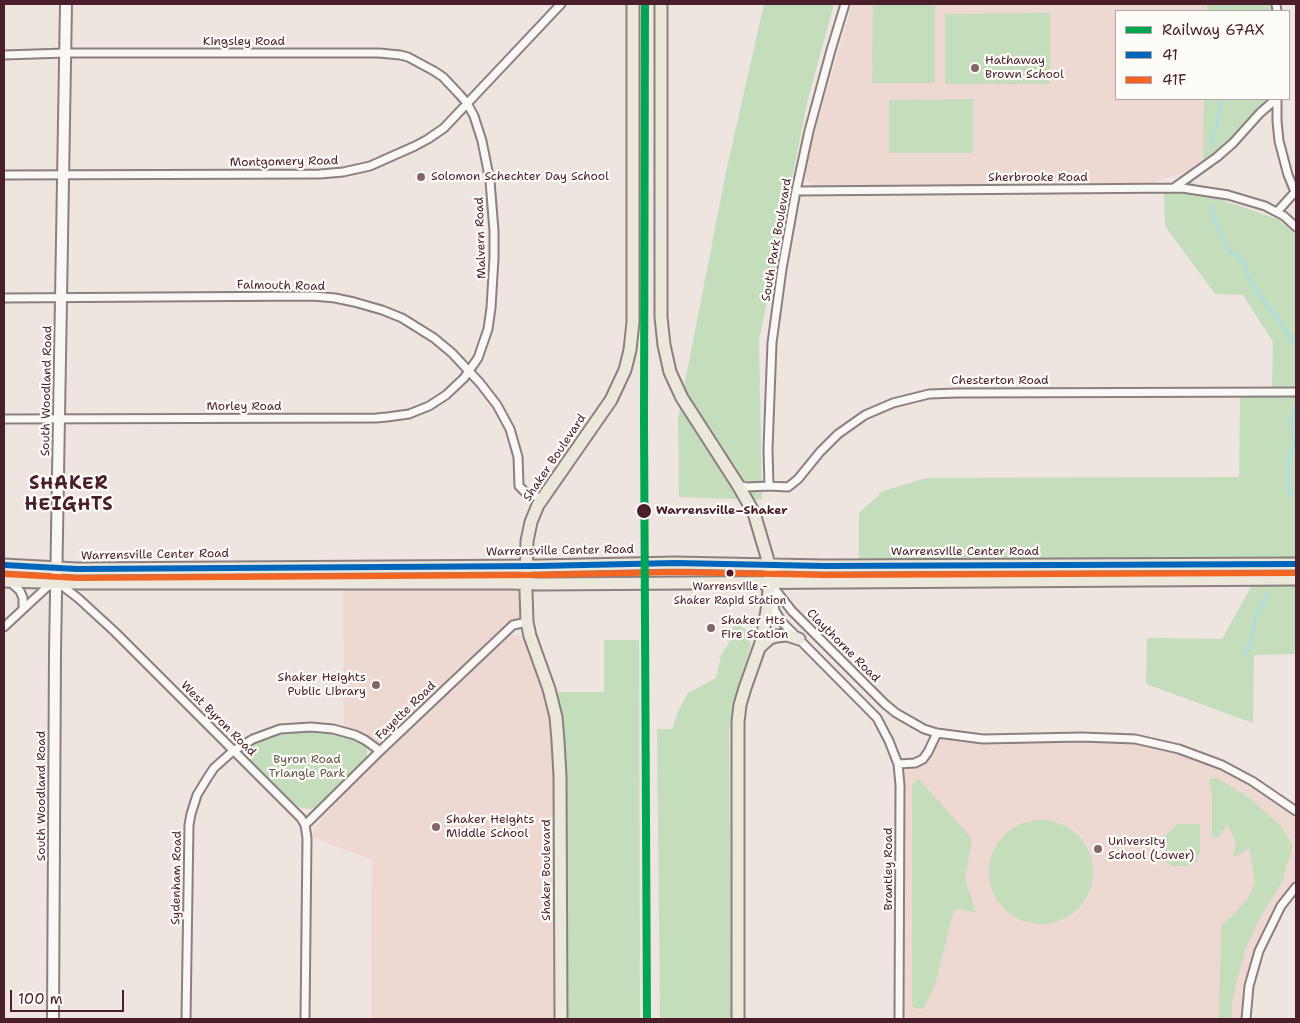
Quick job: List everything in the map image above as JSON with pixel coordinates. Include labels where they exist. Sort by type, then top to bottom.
[{"type":"main road","name":"Shaker Boulevard","points":[[561,1019],[560,776],[558,728],[549,689],[526,622],[526,566],[529,531],[534,514],[542,499],[611,400],[623,376],[630,350],[633,314],[633,4]]},
{"type":"main road","points":[[661,4],[661,317],[664,345],[675,385],[754,513],[769,566],[768,604],[760,647],[742,697],[737,732],[738,1019]]},
{"type":"main road","name":"Warrensville Center Road","points":[[4,565],[57,569],[526,566],[675,563],[769,566],[1296,564]]},
{"type":"main road","points":[[6,581],[78,583],[675,584],[1296,579]]},
{"type":"main road","points":[[760,647],[770,638],[777,636],[787,635],[799,639]]},
{"type":"street","name":"South Woodland Road","points":[[53,1019],[57,569],[66,4]]},
{"type":"street","name":"Montgomery Road","points":[[4,176],[278,175],[343,172],[370,166],[428,139],[444,128],[561,4]]},
{"type":"street","name":"South Park Boulevard","points":[[769,486],[768,449],[772,344],[782,268],[809,131],[845,4]]},
{"type":"street","name":"Kingsley Road","points":[[4,55],[66,53],[392,54],[408,57],[434,70],[467,103]]},
{"type":"street","points":[[1173,188],[1217,157],[1275,100]]},
{"type":"street","points":[[1276,100],[1279,140],[1295,193],[1277,212]]},
{"type":"street","name":"Malvern Road","points":[[467,103],[479,129],[488,168],[494,249],[493,284],[488,328],[478,358],[470,371]]},
{"type":"street","name":"Sherbrooke Road","points":[[796,191],[1173,188],[1228,195],[1265,206],[1284,216],[1296,227]]},
{"type":"street","name":"Falmouth Road","points":[[4,298],[312,296],[344,300],[382,310],[413,324],[434,338],[470,371],[497,405],[510,429],[518,457],[519,486],[525,492],[542,499]]},
{"type":"street","name":"Morley Road","points":[[4,419],[387,418],[409,414],[429,406],[459,384],[470,371]]},
{"type":"street","name":"Chesterton Road","points":[[738,485],[788,487],[798,479],[838,434],[865,415],[893,403],[929,394],[975,392],[1296,392]]},
{"type":"street","points":[[6,581],[20,591],[23,598],[23,608]]},
{"type":"street","points":[[4,627],[47,587],[57,582]]},
{"type":"street","name":"West Byron Road","points":[[57,582],[78,598],[298,814],[305,825]]},
{"type":"street","points":[[770,582],[778,616],[799,639]]},
{"type":"street","name":"Claythorne Road","points":[[770,582],[792,611],[885,704],[910,722],[936,733],[983,739],[1082,737],[1135,739],[1179,749],[1222,765],[1252,781],[1296,811]]},
{"type":"street","name":"Fayette Road","points":[[305,825],[513,625],[526,622]]},
{"type":"street","name":"Brantley Road","points":[[799,639],[872,713],[889,740],[898,764],[900,785],[899,1019]]},
{"type":"street","name":"Sydenham Road","points":[[186,1019],[189,825],[202,785],[214,768],[233,751],[253,739],[272,731],[290,728],[333,729],[355,735],[380,751]]},
{"type":"street","points":[[898,764],[916,763],[923,759],[936,733]]},
{"type":"street","points":[[305,825],[308,838],[306,1019]]},
{"type":"street","points":[[1246,1019],[1249,986],[1259,951],[1281,906],[1296,887]]},
{"type":"shaded area","name":"Hathaway Brown School","points":[[852,4],[1271,4],[1272,10],[1115,10],[1115,100],[1257,100],[1231,140],[1207,159],[1186,172],[1155,182],[1127,185],[816,187],[807,181],[805,177],[809,152]]},
{"type":"shaded area","points":[[343,583],[526,583],[526,616],[380,751],[344,731]]},
{"type":"shaded area","name":"Shaker Heights Middle School","points":[[512,635],[522,636],[525,639],[542,678],[555,731],[557,1019],[371,1019],[372,860],[312,837],[314,830],[334,804],[503,640]]},
{"type":"shaded area","name":"University School (Lower)","points":[[937,733],[947,735],[1135,739],[1222,765],[1296,811],[1296,887],[1281,906],[1259,951],[1246,1019],[899,1019],[898,764],[920,762]]},
{"type":"green space","points":[[764,4],[834,4],[808,99],[759,341],[762,500],[679,497],[678,418],[726,172]]},
{"type":"green space","points":[[873,4],[935,4],[935,83],[872,83]]},
{"type":"green space","points":[[1206,4],[1276,4],[1277,10],[1208,10]]},
{"type":"green space","points":[[1050,13],[1050,84],[945,84],[945,14]]},
{"type":"green space","points":[[973,99],[973,153],[889,153],[889,100]]},
{"type":"green space","points":[[1204,100],[1267,100],[1192,182],[1230,204],[1277,219],[1296,234],[1296,654],[1254,655],[1253,723],[1146,684],[1147,638],[1222,639],[1263,565],[859,566],[859,513],[883,491],[926,478],[1239,477],[1240,392],[1272,392],[1273,342],[1243,295],[1215,294],[1165,226],[1164,188],[1173,188],[1203,168]]},
{"type":"green space","points":[[734,622],[748,631],[751,645],[736,693],[729,728],[731,1019],[660,1019],[657,729],[672,729],[679,709],[688,693],[716,678],[721,655],[728,645]]},
{"type":"green space","points":[[604,640],[639,640],[640,1019],[561,1019],[560,764],[550,692],[604,692]]},
{"type":"green space","name":"Byron Road Triangle Park","points":[[291,732],[313,732],[348,737],[364,745],[367,750],[367,757],[319,806],[311,809],[301,808],[291,803],[249,760],[248,755],[249,749],[254,743]]},
{"type":"green space","points":[[1217,778],[1251,799],[1281,826],[1293,846],[1281,884],[1260,918],[1246,948],[1232,1003],[1232,1019],[1219,1019],[1221,926],[1250,895],[1255,881],[1249,848],[1233,856],[1236,845],[1227,824],[1219,837],[1212,838],[1212,794],[1209,779]]},
{"type":"green space","points":[[919,779],[972,839],[965,878],[976,912],[957,909],[953,914],[935,985],[923,1009],[917,1009],[912,1006],[912,785]]},
{"type":"green space","points":[[1041,820],[1061,824],[1070,829],[1084,843],[1089,852],[1093,872],[1089,892],[1084,901],[1070,915],[1061,920],[1041,924],[1021,920],[1012,915],[998,901],[993,892],[989,872],[993,852],[998,843],[1012,829],[1021,824]]},
{"type":"green space","points":[[1177,824],[1200,824],[1200,853],[1198,861],[1188,866],[1171,866],[1165,861],[1165,836]]},
{"type":"waterway","points":[[1223,4],[1224,10]]},
{"type":"waterway","points":[[1211,145],[1219,119],[1222,100]]},
{"type":"waterway","points":[[1210,205],[1228,250],[1242,260],[1249,278],[1259,294],[1296,344]]},
{"type":"waterway","points":[[1296,404],[1292,422],[1294,445],[1289,460],[1289,493],[1296,497]]},
{"type":"waterway","points":[[1244,655],[1252,640],[1255,618],[1268,594]]},
{"type":"rail line","name":"67AX","points":[[645,4],[644,422],[647,1019]]},
{"type":"transit line","name":"41","points":[[4,565],[77,569],[539,566],[675,563],[824,566],[1296,564]]},
{"type":"transit line","name":"41F","points":[[4,574],[77,578],[539,575],[675,572],[824,575],[1296,573]]},
{"type":"place","name":"Hathaway Brown School","points":[[975,68]]},
{"type":"place","name":"Solomon Schechter Day School","points":[[421,177]]},
{"type":"place","name":"Warrensville–Shaker","points":[[644,511]]},
{"type":"place","name":"Warrensville - Shaker Rapid Station","points":[[730,573]]},
{"type":"place","name":"Shaker Hts Fire Station","points":[[711,628]]},
{"type":"place","name":"Shaker Heights Public Library","points":[[376,685]]},
{"type":"place","name":"Shaker Heights Middle School","points":[[436,827]]},
{"type":"place","name":"University School (Lower)","points":[[1098,849]]},
{"type":"district","name":"SHAKER HEIGHTS","points":[[69,494]]}]
